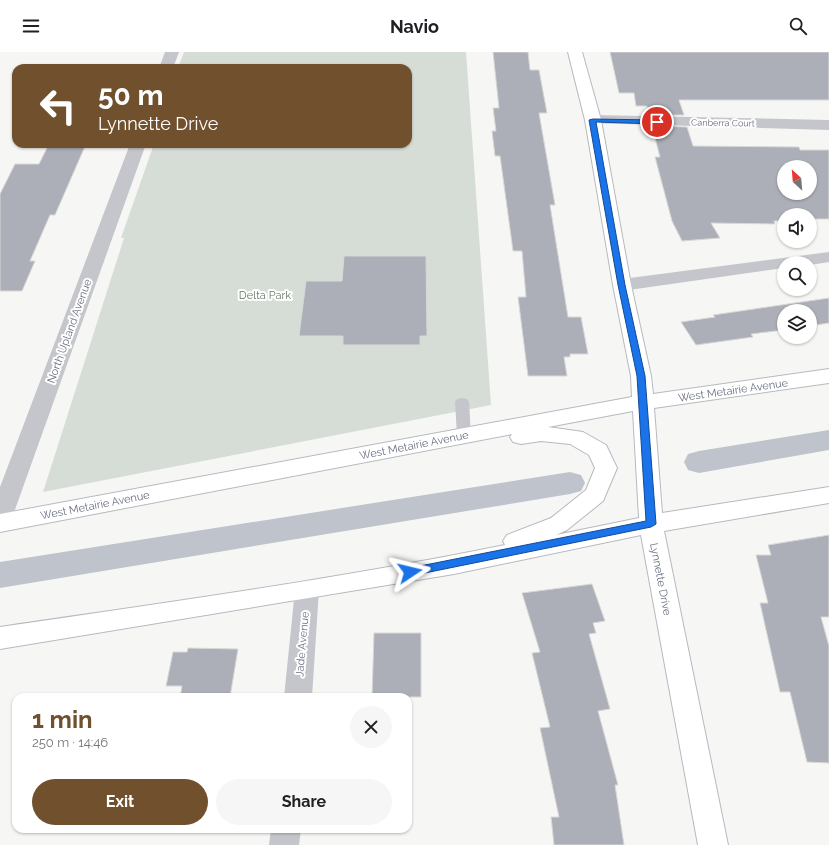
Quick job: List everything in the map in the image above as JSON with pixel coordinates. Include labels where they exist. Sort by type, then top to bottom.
[{"type":"main road","name":"Lynnette Drive","points":[[575,52],[593,120],[622,285],[641,376],[644,402],[651,524],[713,845]]},
{"type":"main road","name":"West Metairie Avenue","points":[[0,523],[644,402],[829,376]]},
{"type":"main road","points":[[454,565],[558,524],[595,495],[606,468],[598,450],[575,437],[541,434],[514,438],[464,435]]},
{"type":"main road","points":[[0,638],[307,590],[454,565],[651,524],[829,495]]},
{"type":"street","points":[[168,64],[172,52]]},
{"type":"street","name":"Canberra Court","points":[[593,120],[829,125]]},
{"type":"street","name":"North Upland Avenue","points":[[0,518],[137,148]]},
{"type":"street","points":[[817,259],[829,257]]},
{"type":"street","points":[[622,285],[777,264]]},
{"type":"street","name":"Jade Avenue","points":[[298,693],[307,590]]},
{"type":"street","points":[[284,845],[286,833]]},
{"type":"lane","points":[[462,402],[464,435]]},
{"type":"green space","name":"Delta Park","points":[[184,52],[466,52],[491,405],[43,492],[124,238],[121,238],[153,148],[412,148],[412,64],[180,64]]},
{"type":"building","points":[[493,52],[528,52],[530,70],[539,70],[547,113],[539,113],[555,205],[550,205],[568,317],[581,317],[588,354],[570,354],[570,357],[564,357],[567,376],[528,376],[518,297],[526,297],[522,251],[513,251],[500,156],[495,156],[492,131],[496,131],[493,108],[499,108]]},
{"type":"building","points":[[610,52],[829,52],[829,100],[679,100],[684,115],[649,115],[647,106],[636,106],[634,93],[619,93]]},
{"type":"building","points":[[652,126],[687,127],[693,146],[799,147],[800,150],[829,150],[829,219],[817,219],[817,208],[777,208],[777,221],[774,221],[775,224],[711,223],[720,238],[682,241],[672,221],[655,157],[660,157]]},
{"type":"building","points":[[47,148],[84,148],[55,215],[50,215],[30,261],[35,261],[22,291],[0,291],[0,194],[15,164],[39,164]]},
{"type":"building","points":[[344,256],[426,256],[427,336],[420,336],[420,345],[343,345],[343,336],[299,336],[306,281],[342,281]]},
{"type":"building","points":[[829,298],[829,323],[817,325],[817,304],[788,304]]},
{"type":"building","points":[[777,306],[777,331],[751,334],[753,337],[696,345],[681,322],[715,317],[713,315]]},
{"type":"building","points":[[829,535],[829,617],[821,617],[829,646],[829,763],[807,762],[790,692],[780,692],[760,603],[768,603],[756,555],[771,555],[768,545]]},
{"type":"building","points":[[592,584],[605,621],[593,623],[596,633],[589,634],[610,709],[598,711],[618,785],[615,785],[624,845],[554,845],[551,817],[559,817],[540,728],[550,727],[532,653],[540,652],[522,593]]},
{"type":"building","points":[[374,633],[421,633],[421,697],[412,697],[412,693],[372,693]]},
{"type":"building","points":[[188,648],[238,649],[231,693],[181,693],[182,686],[166,686],[173,652],[187,652]]},
{"type":"waterway","points":[[699,462],[829,440]]},
{"type":"waterway","points":[[0,575],[570,483]]},
{"type":"route","points":[[410,572],[454,565],[651,524],[644,402],[641,376],[622,285],[593,120],[657,122]]}]
